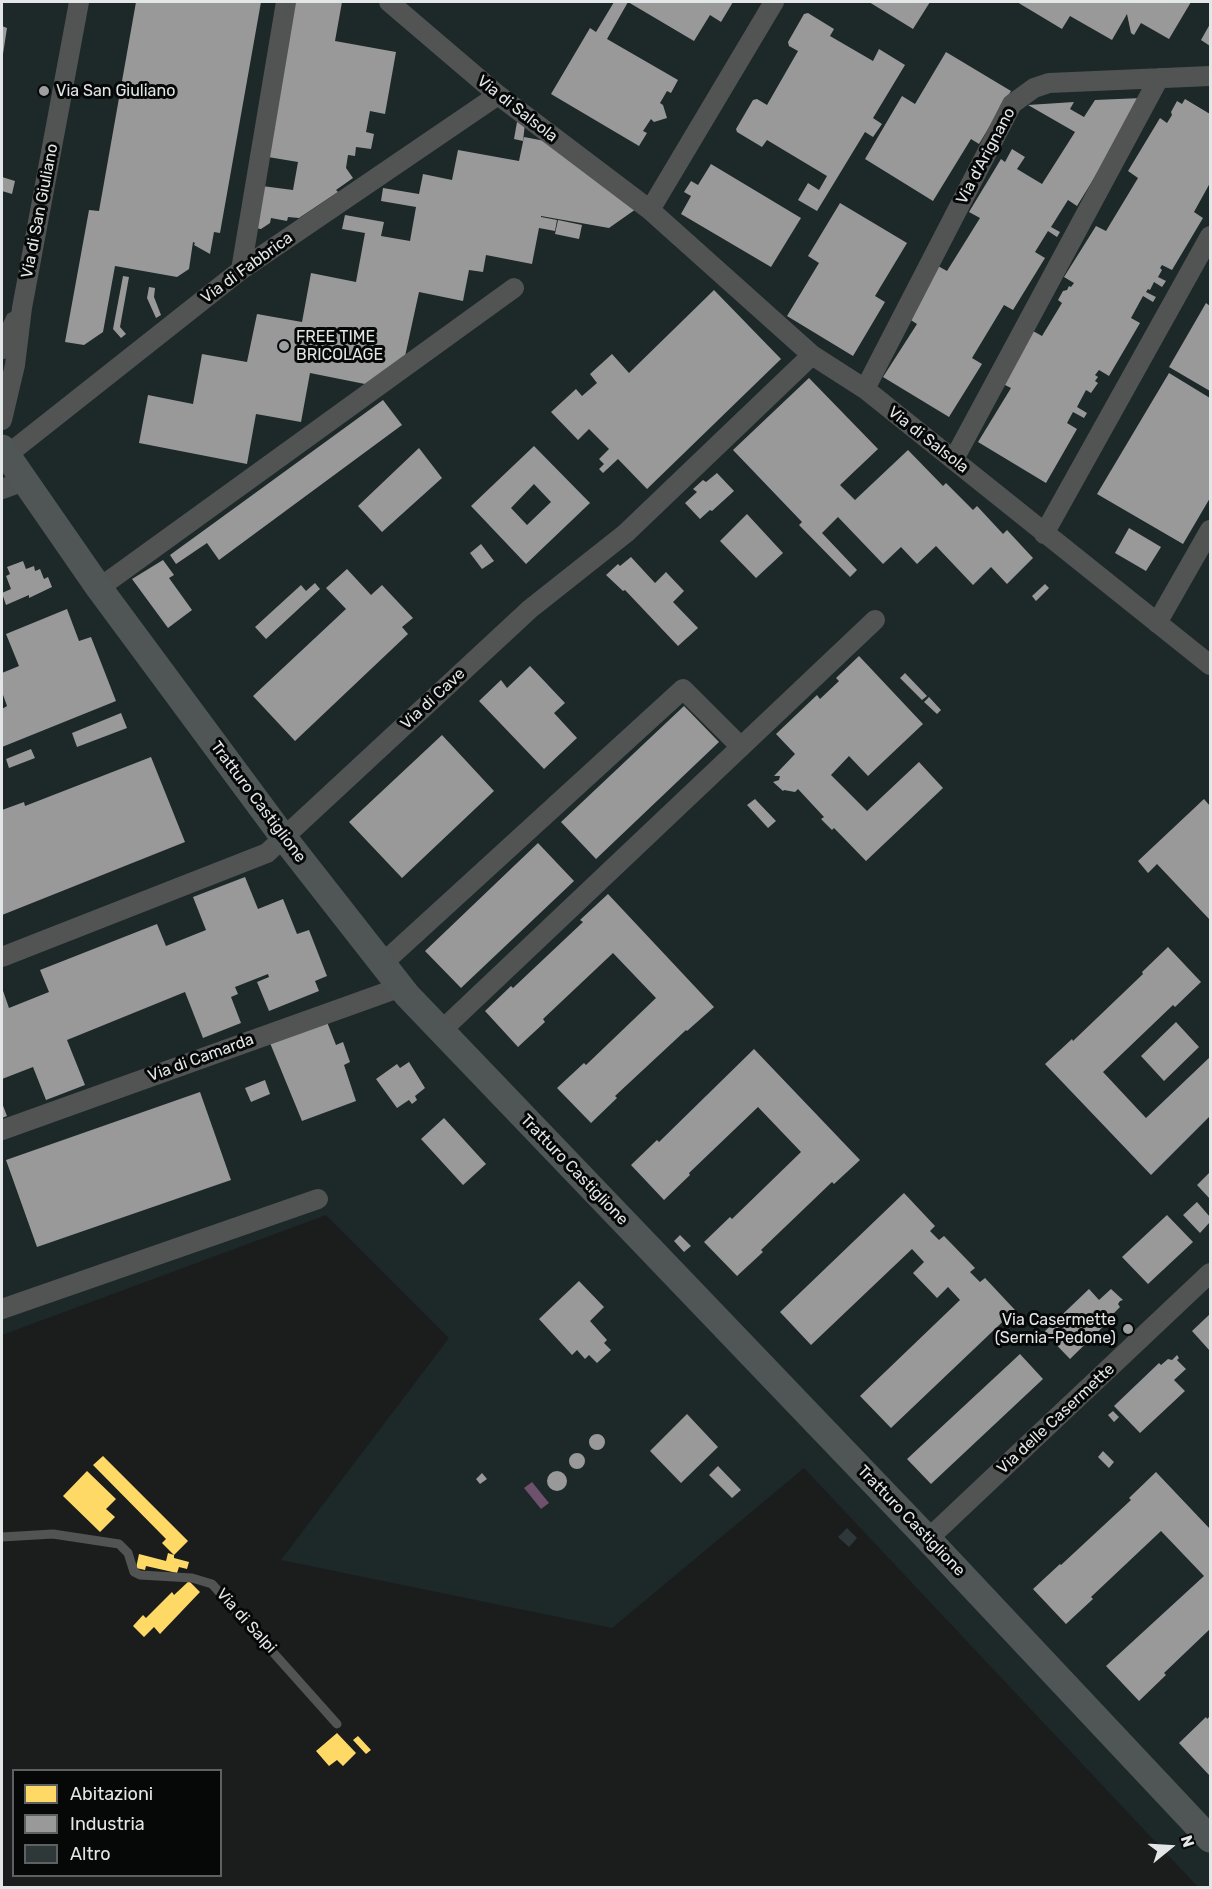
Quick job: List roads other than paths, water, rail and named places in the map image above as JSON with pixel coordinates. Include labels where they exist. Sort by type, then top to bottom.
[{"type":"street","name":"Via di San Giuliano","points":[[2,420],[15,364],[22,308],[79,2]]},
{"type":"street","points":[[241,270],[286,2]]},
{"type":"street","name":"Via di Salsola","points":[[389,2],[498,95],[650,210],[812,355],[865,389],[1210,665]]},
{"type":"street","points":[[650,210],[774,2]]},
{"type":"street","name":"Via d'Arignano","points":[[865,389],[1012,104],[1034,88],[1049,83],[1210,76]]},
{"type":"street","points":[[954,459],[1159,78]]},
{"type":"street","name":"Via di Fabbrica","points":[[4,452],[241,270],[498,95]]},
{"type":"street","points":[[1044,534],[1210,236]]},
{"type":"street","points":[[99,588],[514,288]]},
{"type":"street","points":[[2,349],[22,308]]},
{"type":"street","name":"Via di Cave","points":[[2,957],[267,853],[530,609],[626,533],[812,355]]},
{"type":"street","name":"Tratturo Castiglione","points":[[4,452],[13,485],[99,588],[284,838],[400,987],[928,1539],[1210,1839]]},
{"type":"street","points":[[1157,623],[1210,530]]},
{"type":"street","points":[[441,1031],[875,620]]},
{"type":"street","points":[[382,964],[683,689],[740,746]]},
{"type":"street","name":"Via di Camarda","points":[[2,1130],[400,987]]},
{"type":"street","points":[[2,1309],[318,1199]]},
{"type":"street","name":"Via delle Casermette","points":[[928,1539],[1210,1273]]},
{"type":"lane","name":"Via di Salpi","points":[[2,1537],[53,1534],[119,1544],[128,1552],[134,1572],[140,1575],[192,1578],[212,1584],[337,1724]]},
{"type":"place","name":"Via San Giuliano","points":[[44,91]]},
{"type":"place","name":"FREE TIME BRICOLAGE","points":[[284,346]]},
{"type":"place","name":"Via Casermette (Sernia-Pedone)","points":[[1128,1329]]}]
